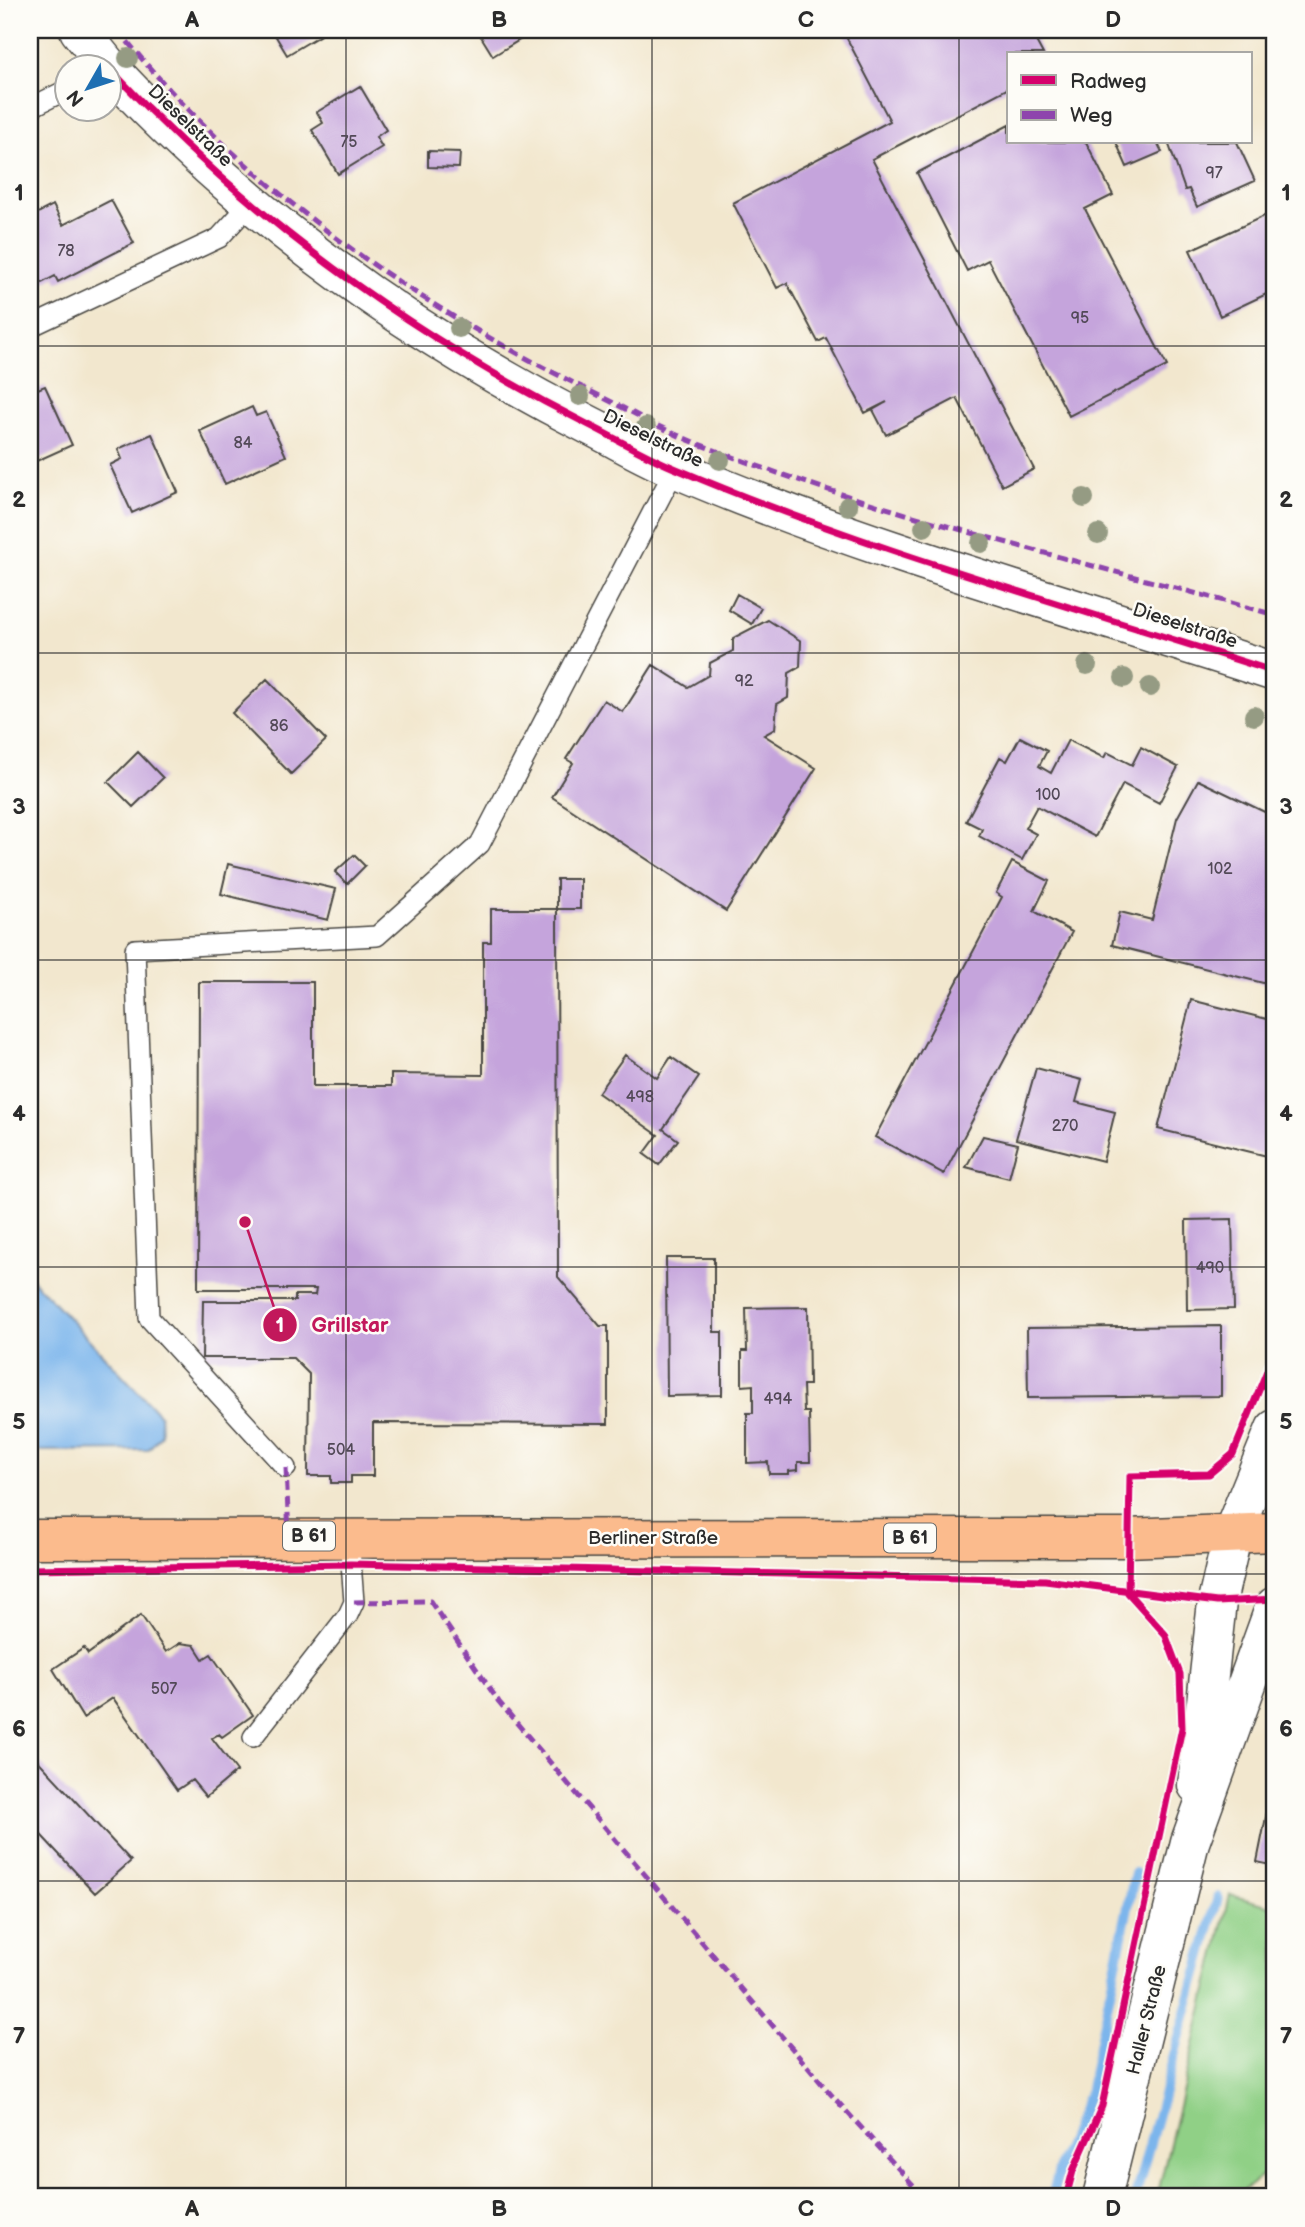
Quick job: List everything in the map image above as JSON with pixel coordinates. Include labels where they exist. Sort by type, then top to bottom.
[{"type":"main road","name":"Berliner Straße","points":[[30,1538],[1127,1538],[1275,1532]]},
{"type":"street","name":"Dieselstraße","points":[[79,30],[96,52]]},
{"type":"street","name":"Dieselstraße","points":[[122,82],[185,147],[338,274],[477,366],[675,469],[808,522],[1275,672]]},
{"type":"street","name":"Haller Straße","points":[[1190,1842],[1217,1602],[1233,1532],[1275,1429]]},
{"type":"street","name":"Haller Straße","points":[[1102,2197],[1190,1842],[1275,1606]]},
{"type":"lane","points":[[30,108],[52,97]]},
{"type":"lane","points":[[30,327],[219,238],[251,203]]},
{"type":"lane","points":[[286,1468],[149,1318],[135,949],[377,936],[480,844],[675,469]]},
{"type":"lane","points":[[253,1737],[348,1615],[354,1602],[349,1536]]},
{"type":"green space","points":[[1230,1895],[1275,1907],[1275,2167],[1234,2197],[1157,2197]]},
{"type":"water","points":[[30,1277],[160,1415],[161,1435],[148,1450],[30,1451]]},
{"type":"building","points":[[272,30],[329,30],[287,55]]},
{"type":"building","points":[[477,30],[536,30],[493,56]]},
{"type":"building","points":[[1030,30],[1042,52],[1007,52],[1007,89],[872,159],[1034,469],[1002,486],[957,398],[886,435],[873,410],[887,402],[865,413],[826,338],[818,342],[787,283],[777,288],[733,203],[890,121],[843,31]]},
{"type":"building","points":[[360,86],[386,130],[376,137],[382,147],[338,174],[312,130],[323,123],[317,112]]},
{"type":"building","points":[[1007,126],[1007,144],[1087,144],[1113,195],[1085,209],[1167,366],[1069,416],[988,260],[967,271],[917,173]]},
{"type":"building","points":[[1117,144],[1158,144],[1162,152],[1127,167]]},
{"type":"building","points":[[1169,144],[1238,144],[1255,181],[1197,207],[1189,189],[1185,190]]},
{"type":"building","points":[[428,151],[460,152],[459,168],[428,167]]},
{"type":"building","points":[[111,200],[134,243],[58,282],[55,276],[38,285],[33,275],[30,277],[30,217],[53,205],[63,225]]},
{"type":"building","points":[[1275,211],[1275,290],[1220,316],[1190,250]]},
{"type":"building","points":[[45,386],[72,445],[30,464],[30,392]]},
{"type":"building","points":[[252,407],[256,416],[266,412],[286,456],[225,484],[200,431]]},
{"type":"building","points":[[152,434],[178,492],[132,513],[110,465],[122,459],[118,449]]},
{"type":"building","points":[[737,594],[761,608],[752,624],[729,610]]},
{"type":"building","points":[[768,620],[801,641],[800,667],[789,673],[788,698],[777,704],[775,729],[764,735],[816,768],[726,911],[552,797],[573,763],[566,759],[604,700],[623,712],[653,665],[688,687],[709,675],[710,663],[733,651],[733,638]]},
{"type":"building","points":[[267,679],[326,740],[291,774],[232,713]]},
{"type":"building","points":[[1020,737],[1047,751],[1039,766],[1051,773],[1068,740],[1104,758],[1107,752],[1132,765],[1141,747],[1178,767],[1159,803],[1123,784],[1095,837],[1037,806],[1025,828],[1036,834],[1022,860],[979,836],[982,829],[966,821],[1000,757],[1007,761]]},
{"type":"building","points":[[138,752],[163,778],[133,807],[108,782]]},
{"type":"building","points":[[1198,780],[1275,817],[1275,986],[1112,945],[1120,912],[1152,920],[1177,818]]},
{"type":"building","points":[[354,855],[365,866],[347,884],[335,872]]},
{"type":"building","points":[[1012,862],[1049,881],[1034,911],[1072,932],[944,1174],[875,1137],[1002,897],[996,893]]},
{"type":"building","points":[[228,864],[336,889],[328,920],[221,894]]},
{"type":"building","points":[[557,879],[580,879],[580,909],[557,909]]},
{"type":"building","points":[[491,909],[557,909],[558,1277],[600,1326],[608,1326],[608,1424],[373,1423],[373,1476],[351,1476],[351,1483],[331,1483],[331,1476],[308,1476],[309,1374],[293,1358],[202,1358],[203,1301],[295,1301],[295,1295],[315,1295],[316,1289],[198,1289],[199,982],[313,982],[313,1086],[391,1086],[391,1074],[483,1075],[483,942],[491,942]]},
{"type":"building","points":[[1191,1000],[1275,1021],[1275,1158],[1158,1129]]},
{"type":"building","points":[[625,1055],[657,1078],[671,1057],[699,1077],[663,1129],[678,1140],[659,1165],[644,1154],[658,1135],[598,1093]]},
{"type":"building","points":[[1036,1068],[1082,1080],[1076,1102],[1115,1112],[1103,1161],[1016,1139]]},
{"type":"building","points":[[983,1136],[1018,1144],[1009,1178],[966,1167]]},
{"type":"building","points":[[1232,1219],[1234,1309],[1187,1310],[1186,1220]]},
{"type":"building","points":[[666,1258],[714,1258],[714,1332],[722,1332],[722,1395],[667,1396]]},
{"type":"building","points":[[808,1307],[809,1385],[803,1385],[804,1412],[809,1412],[810,1462],[798,1462],[798,1470],[789,1471],[789,1474],[769,1474],[768,1462],[747,1463],[747,1413],[753,1413],[753,1385],[742,1386],[742,1351],[747,1351],[746,1308]]},
{"type":"building","points":[[1221,1326],[1221,1396],[1028,1398],[1027,1328]]},
{"type":"building","points":[[141,1615],[166,1652],[180,1643],[194,1645],[203,1659],[211,1654],[253,1715],[222,1737],[219,1734],[212,1738],[237,1771],[206,1797],[192,1780],[177,1790],[113,1698],[83,1718],[53,1669],[84,1648],[88,1654]]},
{"type":"building","points":[[30,1752],[131,1861],[95,1893],[30,1823]]},
{"type":"building","points":[[1275,1782],[1275,1866],[1257,1862]]},
{"type":"waterway","points":[[1052,2197],[1061,2163],[1089,2094],[1135,1873]]},
{"type":"waterway","points":[[1135,2197],[1218,1897]]},
{"type":"marked path","points":[[118,30],[168,88],[221,142],[339,240],[466,324],[648,421],[696,443],[838,493],[983,536],[1275,615]]},
{"type":"marked path","points":[[286,1468],[289,1536]]},
{"type":"marked path","points":[[354,1602],[430,1601],[499,1702],[828,2091],[924,2197]]},
{"type":"cycle path","points":[[122,81],[216,173],[273,221],[394,311],[522,390],[645,454],[752,500],[900,553],[1275,672]]},
{"type":"cycle path","points":[[1066,2197],[1073,2171],[1102,2106],[1182,1728],[1180,1674],[1165,1634],[1128,1593],[1130,1476],[1209,1474],[1233,1454],[1275,1351]]},
{"type":"cycle path","points":[[30,1569],[351,1564],[1045,1580],[1217,1602],[1275,1599]]},
{"type":"place","name":"Grillstar","points":[[245,1222]]}]
